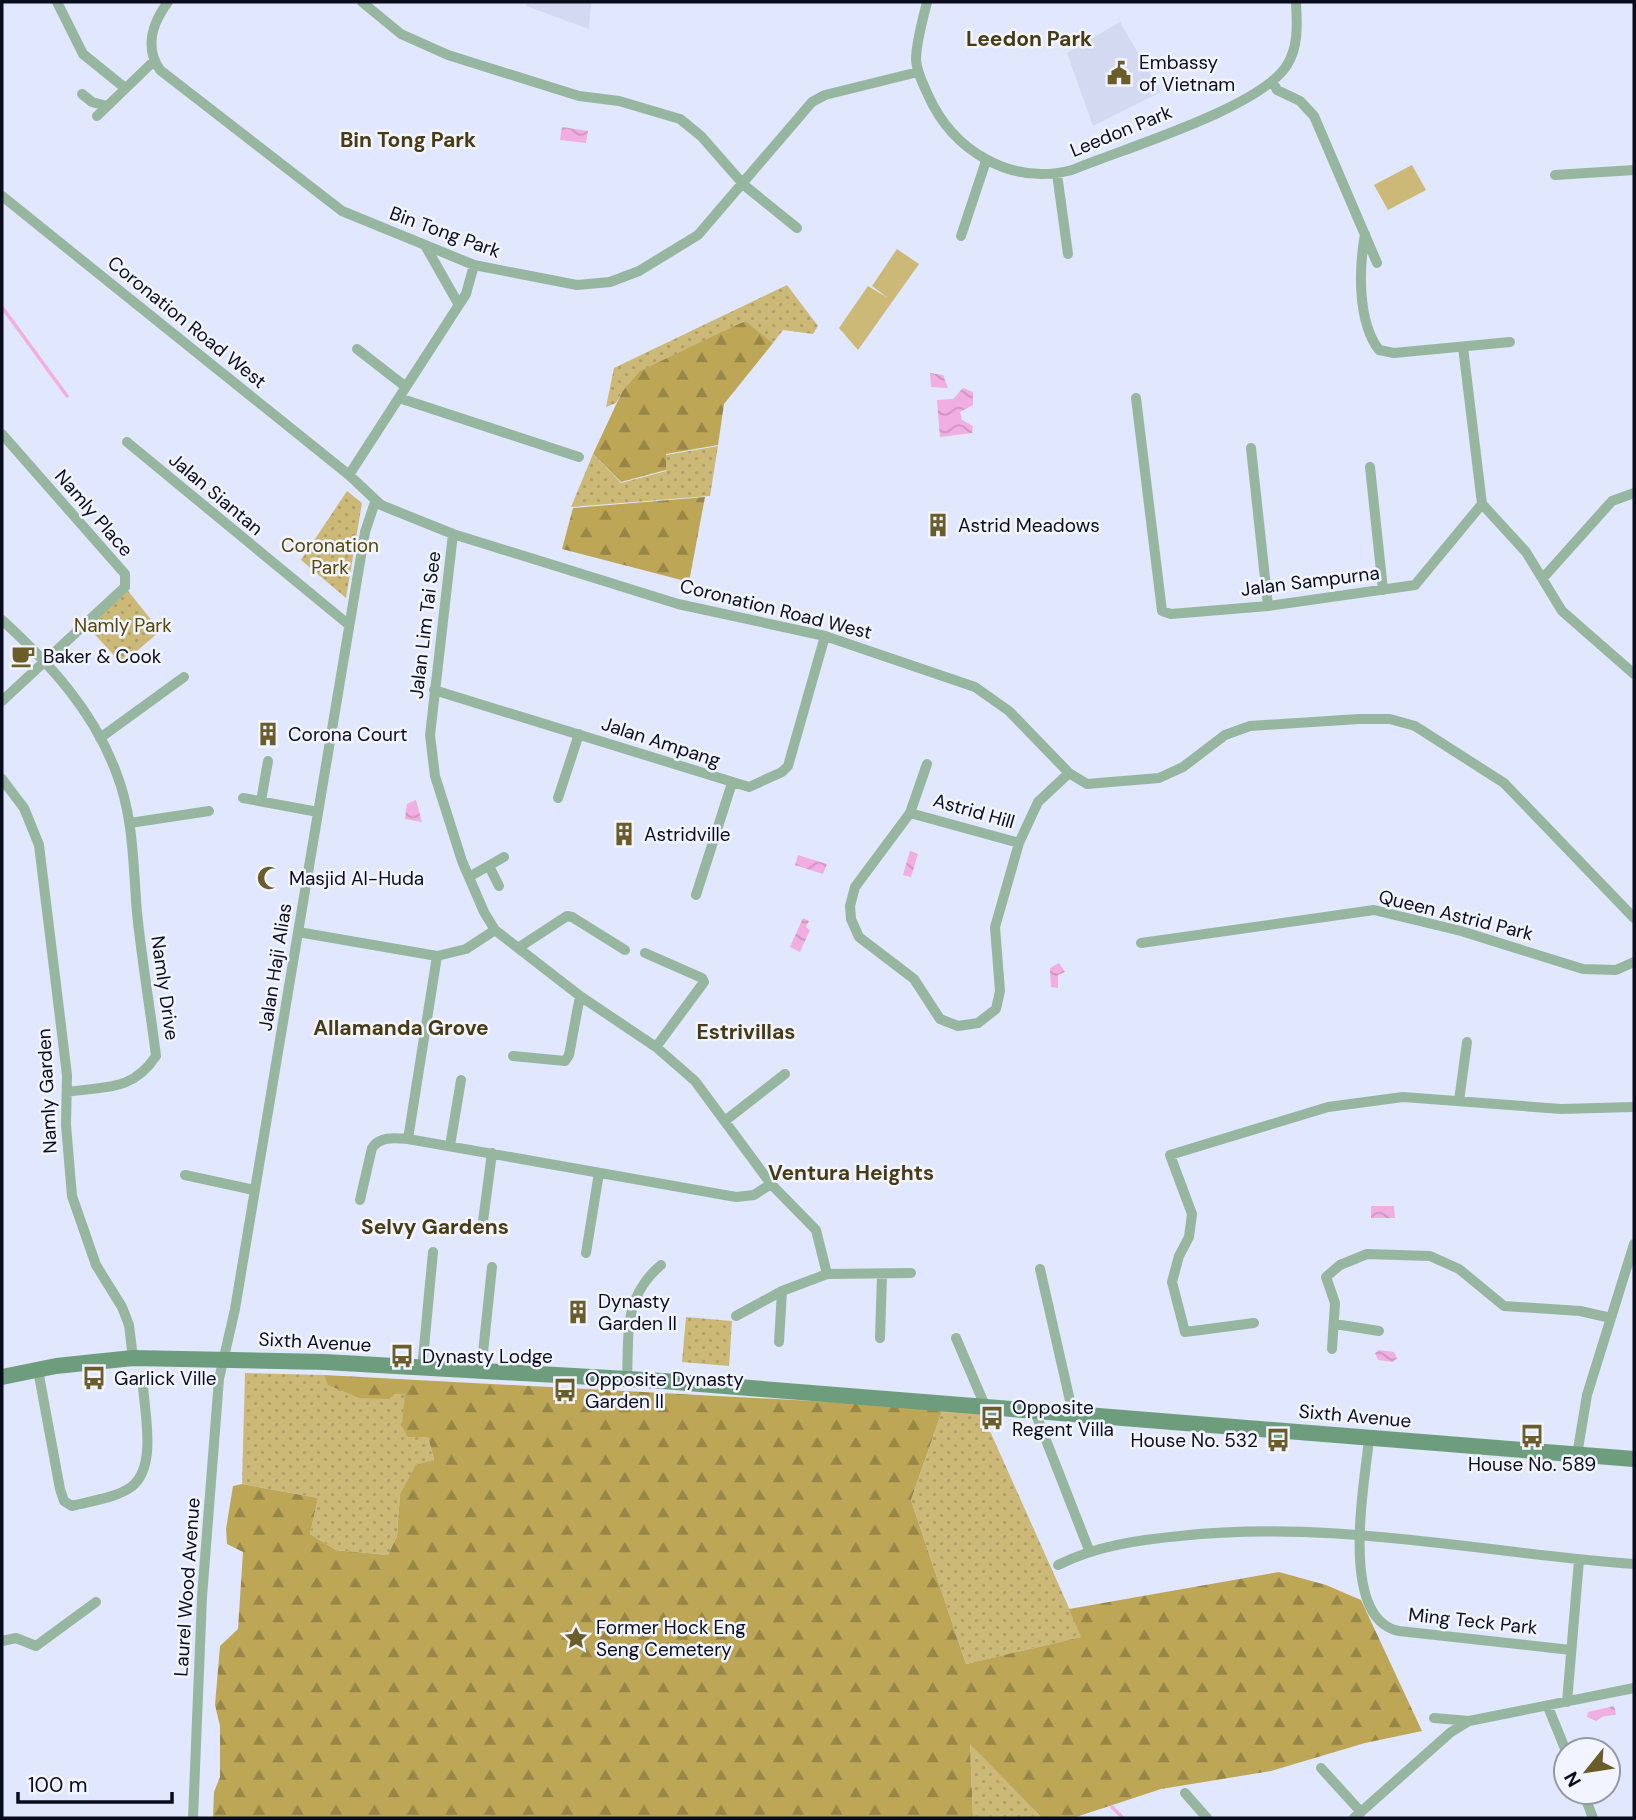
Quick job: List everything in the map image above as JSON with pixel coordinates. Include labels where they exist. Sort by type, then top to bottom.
[{"type":"main road","name":"Sixth Avenue","points":[[2,1376],[133,1358],[224,1359],[627,1379],[1634,1459]]},
{"type":"street","points":[[57,2],[83,54],[125,88]]},
{"type":"street","points":[[97,116],[154,61],[151,49],[155,20],[167,2]]},
{"type":"street","points":[[362,2],[401,34],[449,55],[579,96],[619,101],[680,119],[701,136],[744,185],[797,228]]},
{"type":"street","points":[[918,72],[916,58],[928,2]]},
{"type":"street","name":"Leedon Park","points":[[918,72],[944,125],[961,144],[986,161],[1024,173],[1057,174],[1207,116],[1263,90],[1287,64],[1297,37],[1296,2]]},
{"type":"street","name":"Bin Tong Park","points":[[154,61],[160,70],[342,211],[474,265],[577,285],[610,282],[639,271],[698,235],[744,185],[812,102],[825,95],[918,72]]},
{"type":"street","points":[[1272,81],[1277,90],[1300,101],[1314,116],[1377,263]]},
{"type":"street","points":[[82,94],[92,102],[107,106]]},
{"type":"street","points":[[961,236],[986,161]]},
{"type":"street","points":[[1555,175],[1634,170]]},
{"type":"street","name":"Leedon Park","points":[[1057,174],[1068,254]]},
{"type":"street","name":"Coronation Road West","points":[[2,196],[349,475],[375,502],[453,534],[678,604],[825,636],[975,687],[1009,710],[1069,773],[1087,783],[1149,781],[1183,767],[1238,728],[1359,719],[1402,721],[1415,726],[1504,783],[1634,918]]},
{"type":"street","points":[[1365,234],[1361,258],[1363,292],[1368,330],[1379,350],[1386,354],[1510,342]]},
{"type":"street","points":[[426,247],[459,305]]},
{"type":"street","points":[[349,475],[466,294],[474,265]]},
{"type":"street","points":[[1464,347],[1482,504],[1526,552],[1562,611],[1634,674]]},
{"type":"street","points":[[357,349],[406,387]]},
{"type":"street","points":[[399,398],[579,457]]},
{"type":"street","name":"Jalan Sampurna","points":[[1136,398],[1162,611],[1171,614],[1268,606],[1383,590],[1421,581],[1482,504]]},
{"type":"street","name":"Namly Place","points":[[2,434],[125,574],[125,587],[2,701]]},
{"type":"street","name":"Jalan Siantan","points":[[127,442],[349,625]]},
{"type":"street","points":[[1251,448],[1268,606]]},
{"type":"street","points":[[1370,467],[1383,590]]},
{"type":"street","points":[[1543,578],[1612,501],[1634,493]]},
{"type":"street","name":"Jalan Haji Alias","points":[[224,1359],[365,532],[375,502]]},
{"type":"street","name":"Jalan Lim Tai See","points":[[453,534],[434,690],[430,754],[468,877],[495,930],[580,996],[656,1047],[695,1081],[771,1184],[816,1230],[827,1274]]},
{"type":"street","name":"Namly Drive","points":[[2,620],[46,661],[77,701],[117,772],[130,823],[141,951],[156,1056],[145,1073],[118,1087],[67,1092]]},
{"type":"street","name":"Jalan Ampang","points":[[434,690],[749,787],[758,785],[788,766],[825,636]]},
{"type":"street","points":[[100,738],[184,677]]},
{"type":"street","name":"Jalan Ampang","points":[[558,798],[579,734]]},
{"type":"street","points":[[261,801],[268,761]]},
{"type":"street","points":[[910,813],[927,764]]},
{"type":"street","name":"Astrid Hill","points":[[1020,843],[910,813],[855,887],[850,919],[859,937],[906,971],[933,1011],[951,1024],[968,1026],[978,1023],[996,1009],[1000,991],[995,928],[1020,843],[1038,802],[1069,773]]},
{"type":"street","name":"Namly Garden","points":[[2,779],[24,808],[39,845],[67,1092],[72,1196],[96,1265],[122,1307],[129,1325],[133,1358]]},
{"type":"street","name":"Jalan Ampang","points":[[696,895],[732,783]]},
{"type":"street","points":[[243,798],[318,812]]},
{"type":"street","points":[[130,823],[209,811]]},
{"type":"street","points":[[468,877],[504,857]]},
{"type":"street","points":[[489,866],[499,886]]},
{"type":"street","name":"Queen Astrid Park","points":[[1141,943],[1374,910],[1461,931],[1583,969],[1616,970],[1634,962]]},
{"type":"street","points":[[519,948],[567,916],[625,950]]},
{"type":"street","points":[[298,932],[437,956],[466,949],[495,930]]},
{"type":"street","points":[[645,953],[702,978],[704,982],[656,1047]]},
{"type":"street","points":[[408,1139],[437,956]]},
{"type":"street","points":[[513,1056],[565,1061],[569,1055],[580,996]]},
{"type":"street","points":[[1459,1101],[1467,1042]]},
{"type":"street","points":[[726,1121],[785,1074]]},
{"type":"street","points":[[450,1146],[461,1080]]},
{"type":"street","points":[[1254,1323],[1185,1332],[1172,1282],[1179,1256],[1189,1237],[1192,1214],[1170,1156],[1328,1107],[1403,1097],[1561,1109],[1634,1107]]},
{"type":"street","points":[[360,1200],[376,1142],[388,1138],[492,1153],[736,1197],[754,1195],[771,1184]]},
{"type":"street","points":[[483,1221],[492,1153]]},
{"type":"street","points":[[586,1253],[598,1173]]},
{"type":"street","points":[[185,1175],[254,1190]]},
{"type":"street","points":[[1577,1455],[1587,1395],[1634,1244]]},
{"type":"street","points":[[422,1369],[433,1252]]},
{"type":"street","points":[[1332,1349],[1335,1303],[1328,1291],[1326,1277],[1340,1265],[1367,1254],[1430,1256],[1459,1269],[1504,1307],[1580,1311],[1611,1318]]},
{"type":"street","points":[[627,1379],[630,1310],[645,1279],[661,1265]]},
{"type":"street","points":[[481,1372],[492,1267]]},
{"type":"street","points":[[1040,1269],[1073,1414]]},
{"type":"street","points":[[736,1315],[782,1291],[827,1274],[911,1273]]},
{"type":"street","points":[[880,1338],[882,1275]]},
{"type":"street","points":[[779,1342],[782,1291]]},
{"type":"street","points":[[1335,1324],[1379,1331]]},
{"type":"street","points":[[956,1338],[986,1408]]},
{"type":"street","name":"Laurel Wood Avenue","points":[[192,1818],[202,1597],[219,1379],[224,1359]]},
{"type":"street","points":[[38,1370],[60,1489],[64,1501],[72,1506],[129,1489],[140,1478],[147,1441],[144,1387]]},
{"type":"street","points":[[1035,1412],[1089,1550]]},
{"type":"street","name":"Ming Teck Park","points":[[1369,1438],[1360,1536],[1362,1585],[1377,1616],[1388,1629],[1571,1650]]},
{"type":"street","points":[[1058,1565],[1089,1550],[1156,1538],[1245,1529],[1360,1536],[1634,1564]]},
{"type":"street","points":[[1567,1702],[1579,1560]]},
{"type":"street","points":[[2,1641],[16,1637],[36,1646],[96,1602]]},
{"type":"street","points":[[1434,1718],[1469,1721],[1634,1688]]},
{"type":"street","points":[[1548,1707],[1560,1736]]},
{"type":"street","points":[[1321,1768],[1358,1815],[1451,1732],[1469,1721]]},
{"type":"street","points":[[1185,1793],[1208,1818]]},
{"type":"shaded area","points":[[527,2],[591,2],[589,29],[526,6]]},
{"type":"shaded area","points":[[1120,22],[1161,92],[1093,126],[1067,53]]},
{"type":"green space","points":[[1412,165],[1426,190],[1388,210],[1374,185]]},
{"type":"green space","points":[[897,249],[919,264],[858,350],[839,328],[868,286],[888,298],[872,286]]},
{"type":"green space","points":[[787,285],[818,326],[813,334],[783,330],[773,343],[744,321],[622,392],[616,403],[606,407],[614,368]]},
{"type":"green space","points":[[745,321],[773,343],[724,404],[718,445],[666,454],[666,470],[621,482],[593,454],[622,392],[640,371]]},
{"type":"green space","points":[[718,446],[710,496],[571,507],[593,454],[621,483],[666,471],[666,455]]},
{"type":"green space","name":"Coronation Park","points":[[347,491],[362,503],[346,598],[301,560]]},
{"type":"green space","points":[[705,497],[689,582],[562,549],[573,508]]},
{"type":"green space","name":"Namly Park","points":[[125,587],[160,631],[122,664],[86,625]]},
{"type":"green space","points":[[686,1317],[732,1321],[729,1366],[682,1362]]},
{"type":"green space","points":[[245,1373],[324,1375],[329,1383],[348,1392],[405,1394],[428,1437],[434,1461],[400,1494],[397,1536],[388,1555],[336,1550],[310,1534],[318,1498],[242,1484]]},
{"type":"green space","points":[[324,1375],[943,1408],[911,1500],[966,1664],[1081,1637],[1069,1609],[1279,1572],[1326,1585],[1361,1600],[1422,1731],[1365,1743],[1271,1771],[1161,1789],[1073,1818],[1042,1818],[970,1744],[973,1818],[213,1818],[214,1792],[220,1777],[220,1726],[215,1705],[220,1646],[238,1629],[243,1552],[227,1544],[226,1529],[233,1486],[242,1484],[318,1498],[310,1534],[336,1550],[388,1555],[397,1536],[400,1494],[416,1465],[434,1460],[428,1437],[408,1437],[402,1426],[405,1394],[395,1394],[389,1399],[359,1398],[328,1385]]},
{"type":"green space","points":[[943,1408],[981,1411],[1082,1637],[966,1664],[911,1500]]},
{"type":"green space","points":[[970,1743],[1042,1818],[973,1818]]},
{"type":"water","points":[[562,127],[588,131],[586,143],[560,140]]},
{"type":"water","points":[[930,373],[943,375],[948,388],[931,387]]},
{"type":"water","points":[[963,388],[973,392],[973,405],[960,412],[962,420],[973,426],[972,433],[940,437],[937,400],[953,399]]},
{"type":"water","points":[[416,800],[422,822],[405,819],[407,804]]},
{"type":"water","points":[[910,851],[918,854],[911,877],[903,875]]},
{"type":"water","points":[[798,855],[827,864],[823,874],[795,865]]},
{"type":"water","points":[[803,918],[809,921],[806,927],[810,930],[800,952],[790,947]]},
{"type":"water","points":[[1059,963],[1065,972],[1058,975],[1058,988],[1051,987],[1050,968]]},
{"type":"water","points":[[1371,1206],[1394,1206],[1395,1218],[1371,1218]]},
{"type":"water","points":[[1379,1350],[1394,1352],[1397,1358],[1393,1362],[1378,1360],[1375,1353]]},
{"type":"water","points":[[1614,1706],[1616,1715],[1604,1716],[1596,1721],[1587,1717],[1588,1712]]},
{"type":"waterway","points":[[2,307],[67,396]]},
{"type":"waterway","points":[[1112,1807],[1123,1818]]},
{"type":"place","name":"Embassy of Vietnam","points":[[1119,73]]},
{"type":"place","name":"Astrid Meadows","points":[[938,525]]},
{"type":"place","name":"Baker & Cook","points":[[23,656]]},
{"type":"place","name":"Corona Court","points":[[268,734]]},
{"type":"place","name":"Astridville","points":[[624,834]]},
{"type":"place","name":"Masjid Al-Huda","points":[[269,878]]},
{"type":"place","name":"Dynasty Garden II","points":[[578,1312]]},
{"type":"place","name":"Dynasty Lodge","points":[[402,1356]]},
{"type":"place","name":"Garlick Ville","points":[[94,1378]]},
{"type":"place","name":"Opposite Dynasty Garden II","points":[[565,1390]]},
{"type":"place","name":"Opposite Regent Villa","points":[[992,1418]]},
{"type":"place","name":"House No. 589","points":[[1532,1436]]},
{"type":"place","name":"House No. 532","points":[[1278,1440]]},
{"type":"place","name":"Former Hock Eng Seng Cemetery","points":[[576,1638]]},
{"type":"district","name":"Leedon Park","points":[[1029,39]]},
{"type":"district","name":"Bin Tong Park","points":[[408,140]]},
{"type":"district","name":"Allamanda Grove","points":[[401,1028]]},
{"type":"district","name":"Estrivillas","points":[[746,1032]]},
{"type":"district","name":"Ventura Heights","points":[[851,1173]]},
{"type":"district","name":"Selvy Gardens","points":[[435,1227]]}]
